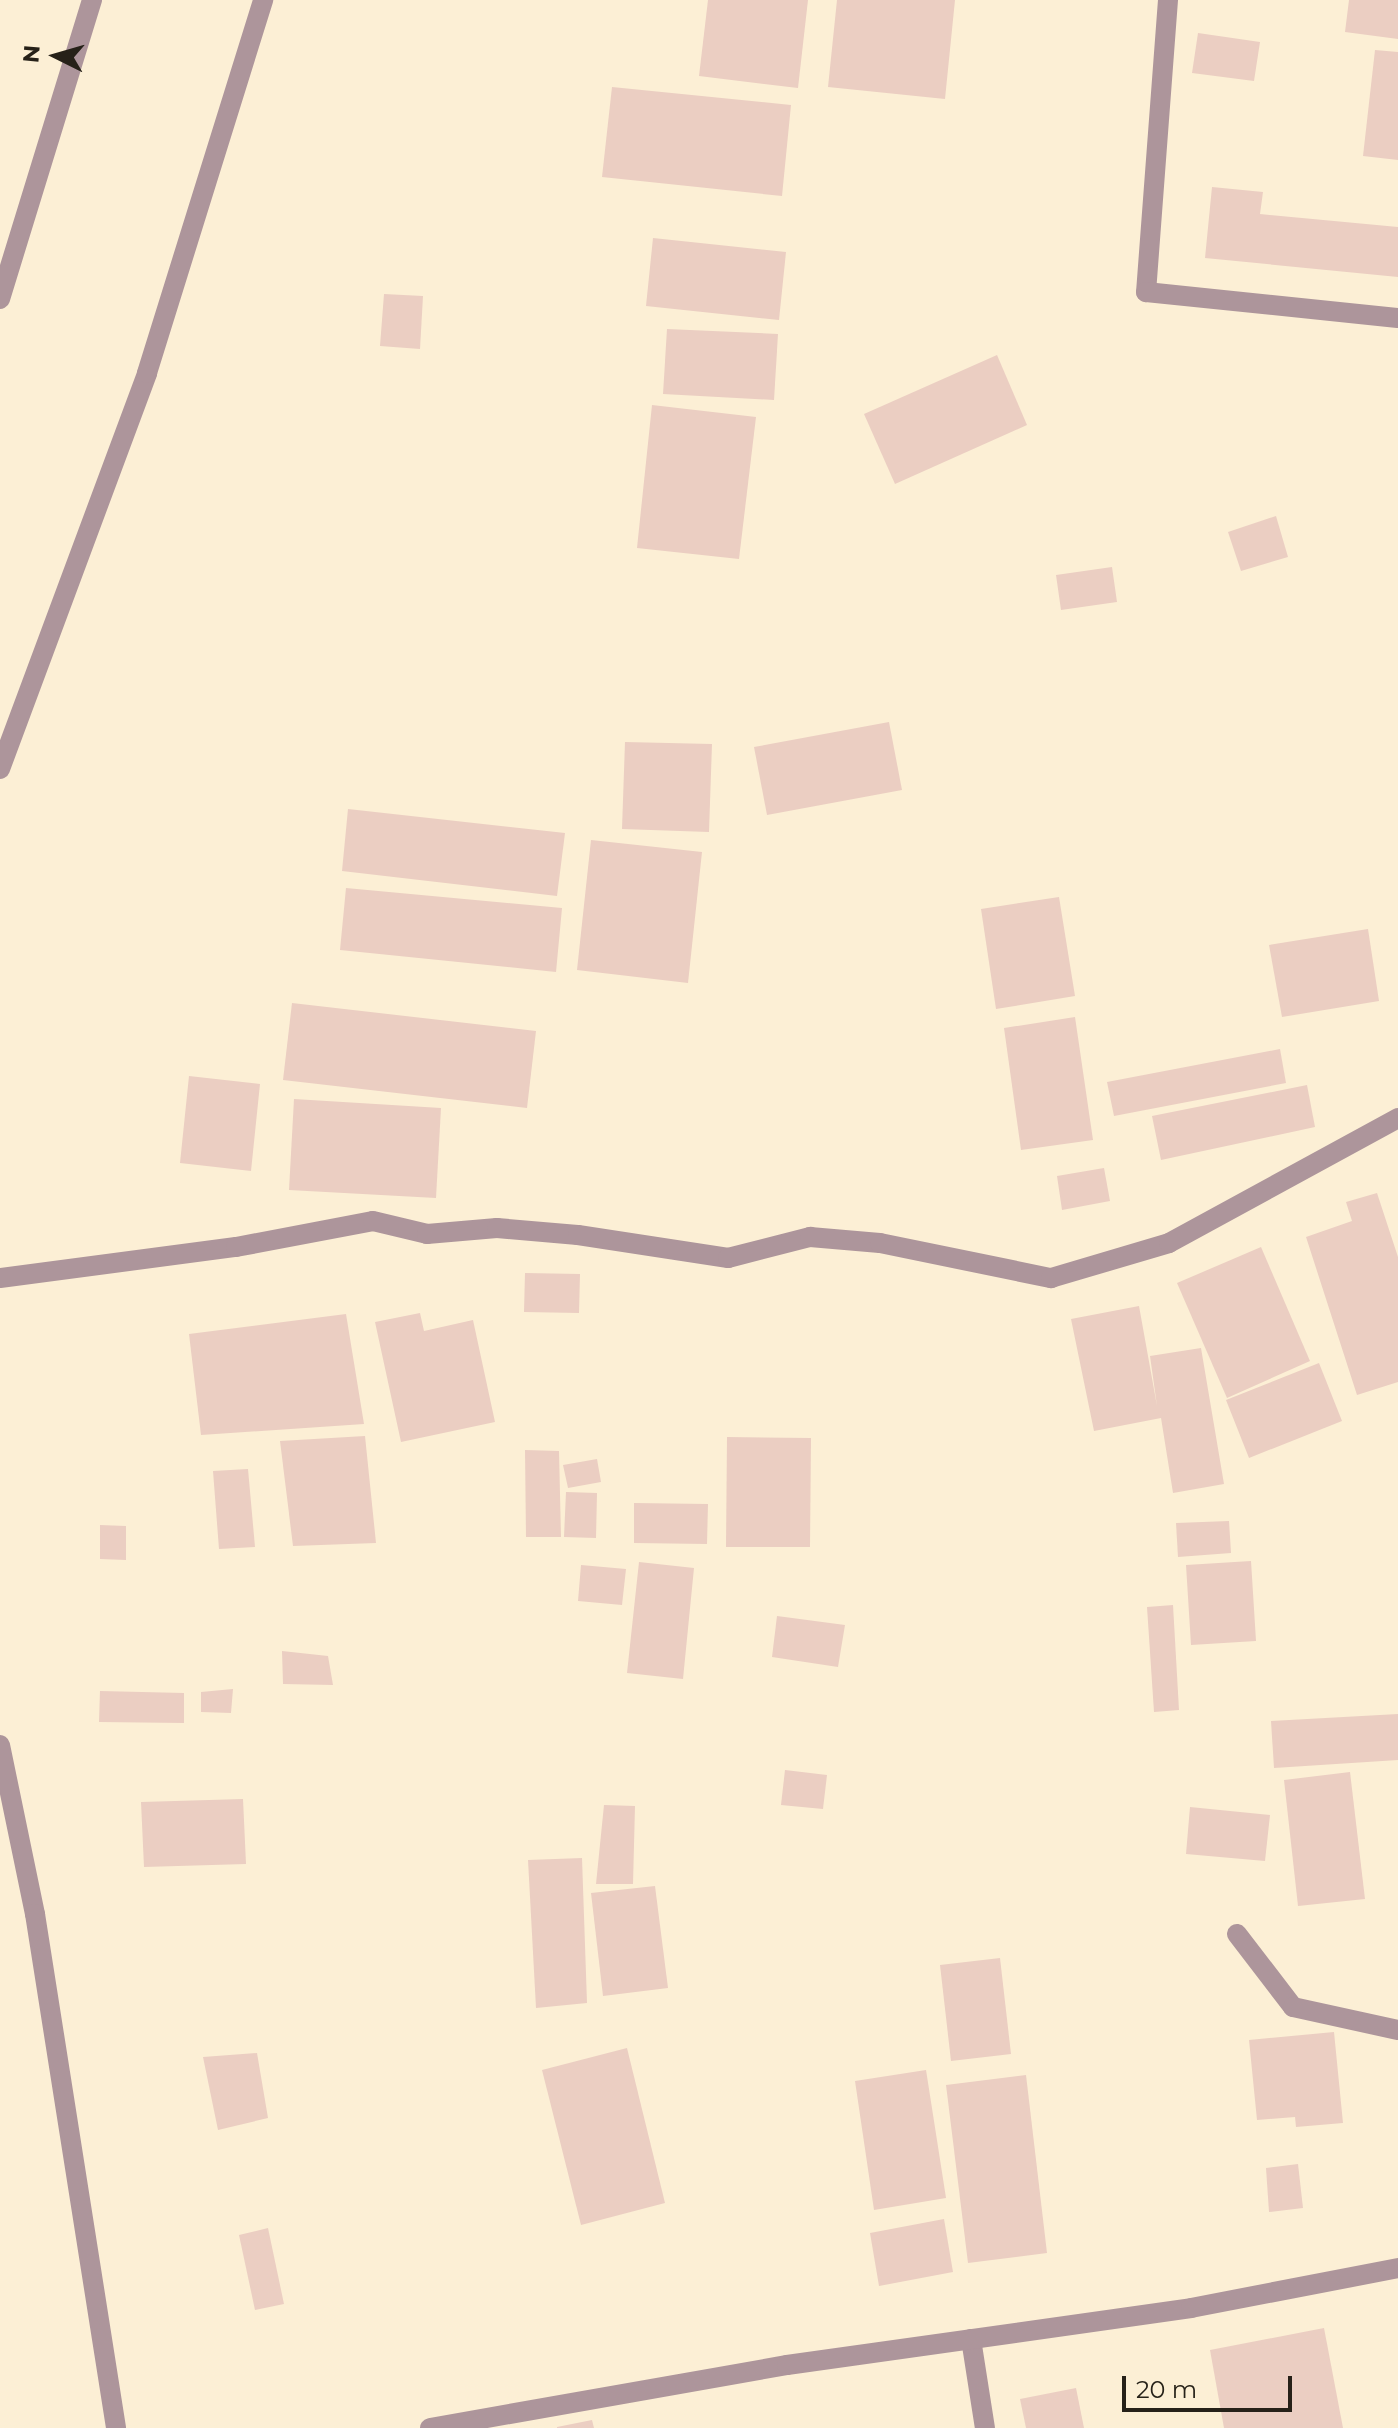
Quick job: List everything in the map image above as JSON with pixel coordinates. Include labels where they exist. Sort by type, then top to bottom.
[{"type":"street","points":[[0,299],[92,0]]},
{"type":"street","points":[[0,769],[147,373],[263,0]]},
{"type":"street","points":[[1168,0],[1146,292],[1398,318]]},
{"type":"street","points":[[0,1278],[236,1247],[373,1221],[427,1234],[497,1228],[578,1235],[728,1258],[810,1237],[880,1243],[1051,1278],[1169,1243],[1398,1118]]},
{"type":"street","points":[[0,1745],[35,1914],[116,2428]]},
{"type":"street","points":[[1237,1934],[1293,2007],[1398,2030]]},
{"type":"street","points":[[430,2428],[971,2339],[1191,2308],[1398,2268]]},
{"type":"street","points":[[971,2339],[985,2428]]},
{"type":"building","points":[[708,0],[808,0],[798,88],[699,76]]},
{"type":"building","points":[[837,0],[955,0],[945,99],[828,87]]},
{"type":"building","points":[[1349,0],[1398,0],[1398,39],[1345,32]]},
{"type":"building","points":[[1198,33],[1260,42],[1254,81],[1192,73]]},
{"type":"building","points":[[1375,50],[1398,52],[1398,160],[1363,156]]},
{"type":"building","points":[[612,87],[791,105],[782,196],[602,177]]},
{"type":"building","points":[[1212,187],[1263,192],[1260,214],[1398,227],[1398,277],[1205,258]]},
{"type":"building","points":[[653,238],[786,252],[779,320],[646,306]]},
{"type":"building","points":[[384,294],[423,296],[420,349],[380,346]]},
{"type":"building","points":[[667,329],[778,334],[774,400],[663,394]]},
{"type":"building","points":[[997,355],[1027,425],[895,484],[864,414]]},
{"type":"building","points":[[652,405],[756,417],[739,559],[637,548]]},
{"type":"building","points":[[1276,516],[1288,557],[1241,571],[1228,532]]},
{"type":"building","points":[[1112,567],[1117,602],[1061,610],[1056,575]]},
{"type":"building","points":[[889,722],[902,790],[767,815],[754,747]]},
{"type":"building","points":[[625,742],[712,744],[709,832],[622,829]]},
{"type":"building","points":[[348,809],[565,833],[557,896],[342,871]]},
{"type":"building","points":[[591,840],[702,852],[688,983],[577,970]]},
{"type":"building","points":[[346,888],[562,908],[556,972],[340,950]]},
{"type":"building","points":[[1059,897],[1075,996],[996,1009],[981,909]]},
{"type":"building","points":[[1368,929],[1379,1001],[1282,1017],[1269,945]]},
{"type":"building","points":[[292,1003],[536,1031],[527,1108],[283,1080]]},
{"type":"building","points":[[1075,1017],[1093,1140],[1021,1150],[1004,1028]]},
{"type":"building","points":[[1280,1049],[1286,1083],[1114,1116],[1107,1082]]},
{"type":"building","points":[[189,1076],[260,1084],[251,1171],[180,1163]]},
{"type":"building","points":[[1307,1085],[1315,1127],[1161,1160],[1152,1116]]},
{"type":"building","points":[[294,1099],[441,1108],[436,1198],[289,1190]]},
{"type":"building","points":[[1104,1168],[1110,1201],[1062,1210],[1057,1176]]},
{"type":"building","points":[[1377,1193],[1398,1257],[1398,1382],[1357,1395],[1306,1237],[1352,1221],[1346,1202]]},
{"type":"building","points":[[1261,1247],[1310,1361],[1227,1398],[1177,1283]]},
{"type":"building","points":[[525,1273],[580,1274],[579,1313],[524,1312]]},
{"type":"building","points":[[1139,1306],[1157,1406],[1150,1356],[1201,1348],[1224,1484],[1173,1493],[1161,1418],[1094,1431],[1071,1319]]},
{"type":"building","points":[[420,1313],[424,1331],[473,1320],[495,1422],[401,1442],[375,1322]]},
{"type":"building","points":[[346,1314],[364,1424],[201,1435],[189,1334]]},
{"type":"building","points":[[1319,1363],[1342,1421],[1249,1458],[1226,1400]]},
{"type":"building","points":[[365,1436],[376,1543],[293,1546],[280,1441]]},
{"type":"building","points":[[727,1437],[811,1438],[810,1547],[726,1547]]},
{"type":"building","points":[[525,1450],[559,1451],[561,1537],[526,1537]]},
{"type":"building","points":[[597,1459],[601,1482],[568,1488],[563,1465]]},
{"type":"building","points":[[248,1469],[255,1547],[219,1549],[213,1471]]},
{"type":"building","points":[[566,1492],[597,1493],[596,1538],[564,1537]]},
{"type":"building","points":[[634,1503],[708,1504],[707,1544],[634,1543]]},
{"type":"building","points":[[1229,1521],[1231,1553],[1178,1557],[1176,1523]]},
{"type":"building","points":[[100,1525],[126,1526],[126,1560],[100,1559]]},
{"type":"building","points":[[1251,1561],[1256,1641],[1191,1645],[1186,1565]]},
{"type":"building","points":[[639,1562],[694,1568],[683,1679],[627,1673]]},
{"type":"building","points":[[581,1565],[626,1569],[622,1605],[578,1601]]},
{"type":"building","points":[[1173,1605],[1179,1710],[1154,1712],[1147,1607]]},
{"type":"building","points":[[777,1616],[845,1625],[838,1667],[772,1657]]},
{"type":"building","points":[[282,1651],[328,1656],[333,1685],[283,1684]]},
{"type":"building","points":[[233,1689],[231,1713],[201,1712],[201,1692]]},
{"type":"building","points":[[100,1691],[184,1693],[184,1723],[99,1722]]},
{"type":"building","points":[[1398,1714],[1398,1760],[1274,1768],[1271,1721]]},
{"type":"building","points":[[785,1770],[827,1775],[823,1809],[781,1805]]},
{"type":"building","points":[[1350,1772],[1365,1899],[1298,1906],[1284,1780]]},
{"type":"building","points":[[243,1799],[246,1864],[144,1867],[141,1802]]},
{"type":"building","points":[[604,1805],[635,1806],[633,1884],[596,1884]]},
{"type":"building","points":[[1190,1807],[1270,1815],[1265,1861],[1186,1854]]},
{"type":"building","points":[[582,1858],[587,2003],[536,2008],[528,1860]]},
{"type":"building","points":[[655,1886],[668,1988],[603,1996],[591,1893]]},
{"type":"building","points":[[1000,1958],[1011,2054],[951,2061],[940,1965]]},
{"type":"building","points":[[1334,2032],[1343,2123],[1296,2127],[1295,2117],[1257,2120],[1249,2040]]},
{"type":"building","points":[[627,2048],[665,2203],[581,2225],[542,2070]]},
{"type":"building","points":[[257,2053],[268,2118],[218,2130],[203,2057]]},
{"type":"building","points":[[926,2070],[946,2198],[874,2210],[855,2081]]},
{"type":"building","points":[[1026,2075],[1047,2253],[968,2263],[946,2085]]},
{"type":"building","points":[[1298,2164],[1303,2208],[1269,2212],[1266,2168]]},
{"type":"building","points":[[944,2219],[953,2272],[879,2286],[870,2233]]},
{"type":"building","points":[[268,2228],[284,2304],[255,2310],[239,2235]]},
{"type":"building","points":[[1324,2328],[1343,2428],[1224,2428],[1210,2350]]},
{"type":"building","points":[[1076,2388],[1084,2428],[1026,2428],[1020,2399]]},
{"type":"building","points":[[592,2420],[594,2428],[557,2428],[557,2427]]}]
